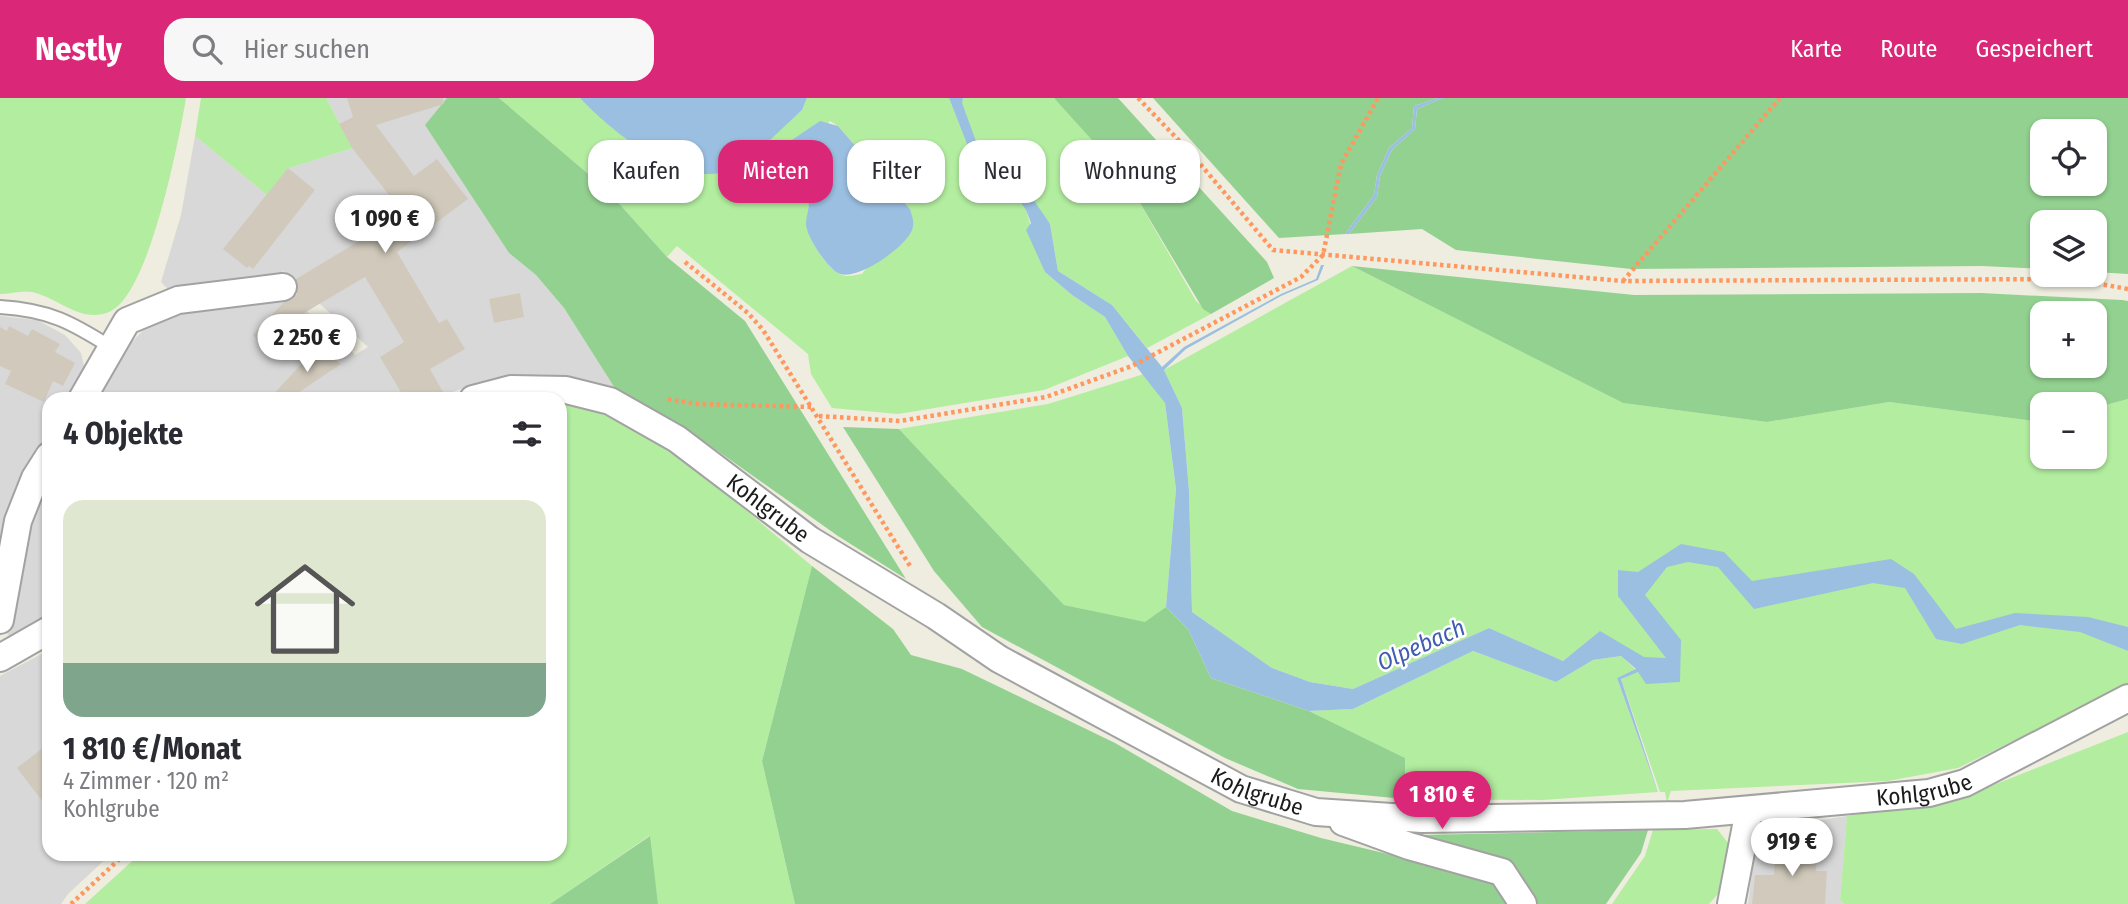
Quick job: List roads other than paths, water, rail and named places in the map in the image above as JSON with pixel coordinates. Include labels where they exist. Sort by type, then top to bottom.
[{"type":"street","points":[[86,392],[127,321],[148,310],[178,300],[283,287]]},
{"type":"street","name":"Kohlgrube","points":[[500,392],[511,389],[566,390],[610,401],[677,439],[810,540],[936,616],[999,659],[1241,789],[1316,811],[1422,819],[1685,815],[1904,796],[1965,783],[2128,698]]},
{"type":"street","points":[[0,620],[18,521],[42,467]]},
{"type":"street","points":[[0,658],[42,634]]},
{"type":"street","points":[[1731,904],[1749,810]]},
{"type":"street","points":[[1316,811],[1409,846],[1502,872],[1523,904]]},
{"type":"lane","points":[[0,307],[33,309],[72,323],[112,348]]},
{"type":"water","points":[[580,98],[807,98],[802,110],[770,140],[718,140],[718,173],[704,173],[704,140],[628,140]]},
{"type":"water","points":[[949,98],[963,98],[962,103],[976,140],[965,140]]},
{"type":"water","points":[[1443,98],[1417,109],[1415,129],[1392,150],[1380,176],[1377,197],[1349,234],[1345,234],[1374,195],[1377,175],[1389,148],[1412,128],[1414,106]]},
{"type":"water","points":[[820,121],[838,126],[850,140],[847,140],[847,203],[905,203],[910,209],[913,225],[908,237],[879,262],[856,273],[838,273],[813,244],[806,224],[809,203],[833,203],[833,140],[792,140]]},
{"type":"water","points":[[1021,203],[1036,203],[1050,224],[1058,271],[1112,305],[1162,367],[1184,347],[1281,294],[1316,279],[1321,265],[1324,265],[1318,280],[1281,296],[1186,349],[1164,370],[1182,408],[1189,491],[1192,612],[1272,668],[1310,682],[1353,689],[1489,628],[1563,661],[1600,631],[1644,657],[1666,658],[1618,596],[1618,570],[1638,572],[1681,544],[1724,552],[1752,581],[1891,559],[1914,574],[1956,629],[2015,613],[2088,617],[2128,627],[2128,651],[2080,632],[2020,625],[1962,644],[1936,639],[1905,588],[1873,583],[1754,609],[1718,567],[1688,562],[1667,567],[1645,595],[1681,640],[1680,682],[1646,684],[1638,672],[1621,679],[1658,792],[1617,678],[1636,669],[1621,656],[1593,660],[1556,682],[1473,651],[1353,709],[1309,711],[1211,678],[1188,629],[1166,607],[1176,489],[1165,403],[1128,356],[1105,317],[1072,295],[1045,272],[1026,230],[1031,223]]},
{"type":"water label","name":"Olpebach","points":[[1421,645]]}]
